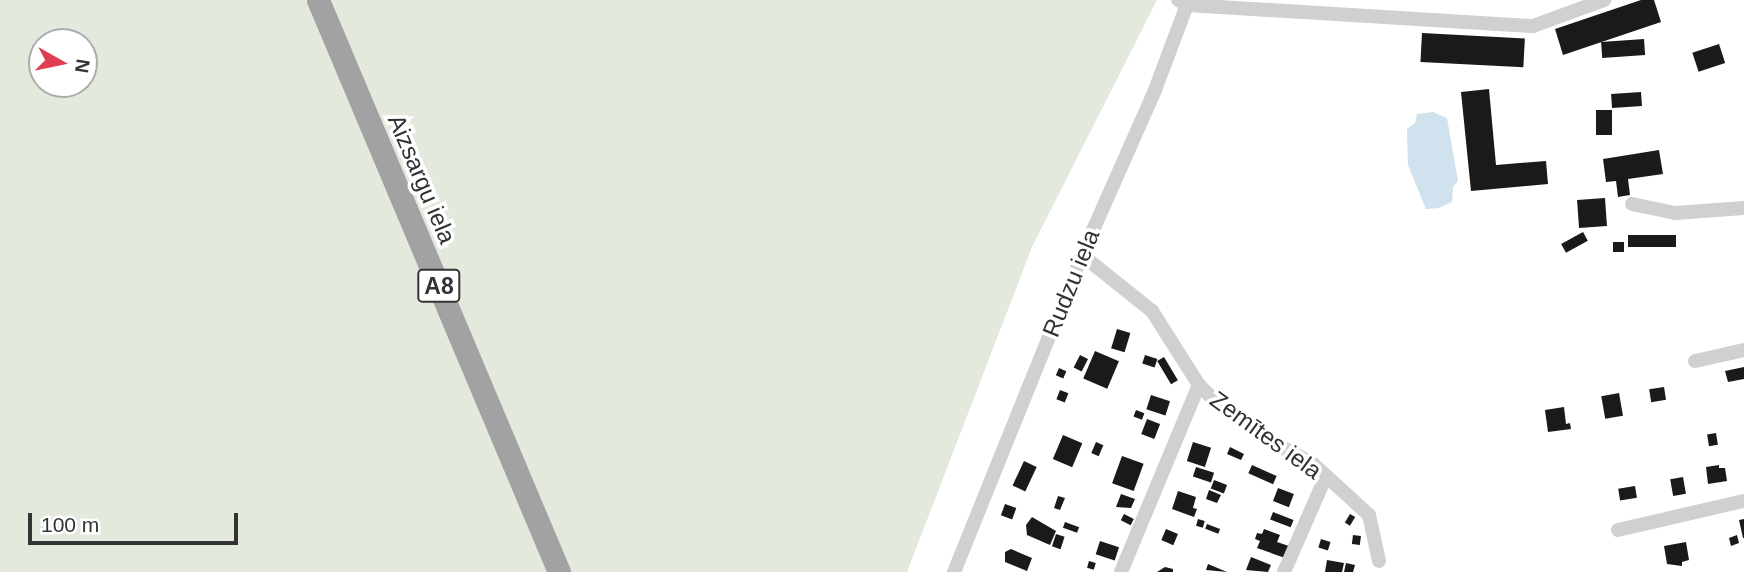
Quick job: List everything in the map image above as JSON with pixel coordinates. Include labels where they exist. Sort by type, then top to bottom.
[{"type":"highway","name":"Aizsargu iela","points":[[318,0],[559,572]]},
{"type":"street","points":[[1185,2],[1533,26],[1604,0]]},
{"type":"street","name":"Rudzu iela","points":[[954,572],[1082,255],[1155,90],[1185,2]]},
{"type":"street","points":[[1632,204],[1675,213],[1744,208]]},
{"type":"street","name":"Zemītes iela","points":[[1082,255],[1152,311],[1199,385],[1240,421],[1312,463],[1325,478],[1369,515],[1379,561]]},
{"type":"street","points":[[1695,361],[1744,349]]},
{"type":"street","points":[[1121,572],[1199,385]]},
{"type":"street","points":[[1284,572],[1325,478]]},
{"type":"street","points":[[1618,530],[1744,501]]},
{"type":"shaded area","points":[[0,0],[1157,0],[1032,247],[907,572],[0,572]]},
{"type":"water","points":[[1433,112],[1447,118],[1458,181],[1453,187],[1452,202],[1439,208],[1426,209],[1408,165],[1407,129],[1415,123],[1417,114]]},
{"type":"building","points":[[1641,0],[1654,0],[1661,22],[1563,55],[1555,29]]},
{"type":"building","points":[[1422,33],[1525,38],[1523,67],[1420,62]]},
{"type":"building","points":[[1644,39],[1645,55],[1602,58],[1601,42]]},
{"type":"building","points":[[1719,44],[1725,63],[1699,72],[1692,53]]},
{"type":"building","points":[[1489,89],[1496,165],[1546,161],[1548,184],[1471,191],[1461,92]]},
{"type":"building","points":[[1641,92],[1642,106],[1612,108],[1611,94]]},
{"type":"building","points":[[1596,110],[1612,110],[1612,135],[1596,135]]},
{"type":"building","points":[[1659,150],[1663,174],[1628,179],[1630,195],[1618,197],[1616,181],[1606,182],[1603,159]]},
{"type":"building","points":[[1605,198],[1607,226],[1579,228],[1577,200]]},
{"type":"building","points":[[1583,232],[1588,241],[1566,253],[1561,244]]},
{"type":"building","points":[[1628,235],[1676,235],[1676,247],[1628,247]]},
{"type":"building","points":[[1613,242],[1624,242],[1624,252],[1613,252]]},
{"type":"building","points":[[1117,329],[1130,333],[1125,352],[1111,348]]},
{"type":"building","points":[[1095,351],[1119,361],[1107,389],[1083,379]]},
{"type":"building","points":[[1080,355],[1088,359],[1082,372],[1074,367]]},
{"type":"building","points":[[1145,355],[1157,359],[1155,368],[1142,364]]},
{"type":"building","points":[[1164,357],[1178,380],[1171,384],[1157,361]]},
{"type":"building","points":[[1744,367],[1744,379],[1728,382],[1725,371]]},
{"type":"building","points":[[1059,368],[1066,371],[1063,378],[1056,375]]},
{"type":"building","points":[[1664,387],[1666,400],[1651,402],[1649,389]]},
{"type":"building","points":[[1060,390],[1068,393],[1065,403],[1056,399]]},
{"type":"building","points":[[1619,393],[1623,416],[1605,419],[1601,396]]},
{"type":"building","points":[[1151,395],[1170,401],[1165,415],[1146,409]]},
{"type":"building","points":[[1564,407],[1566,424],[1570,423],[1571,429],[1548,432],[1545,410]]},
{"type":"building","points":[[1136,410],[1144,413],[1142,420],[1133,417]]},
{"type":"building","points":[[1147,419],[1160,424],[1154,439],[1141,434]]},
{"type":"building","points":[[1716,433],[1718,445],[1709,446],[1707,434]]},
{"type":"building","points":[[1063,435],[1082,443],[1072,467],[1053,459]]},
{"type":"building","points":[[1096,442],[1103,445],[1099,456],[1091,453]]},
{"type":"building","points":[[1193,442],[1211,448],[1205,467],[1187,461]]},
{"type":"building","points":[[1230,447],[1244,454],[1241,460],[1227,454]]},
{"type":"building","points":[[1122,456],[1144,464],[1134,491],[1112,483]]},
{"type":"building","points":[[1024,461],[1037,467],[1025,491],[1013,485]]},
{"type":"building","points":[[1252,465],[1277,476],[1273,484],[1248,473]]},
{"type":"building","points":[[1719,465],[1719,468],[1725,468],[1727,481],[1708,484],[1706,467]]},
{"type":"building","points":[[1196,467],[1214,473],[1211,482],[1193,477]]},
{"type":"building","points":[[1683,477],[1686,494],[1673,496],[1670,479]]},
{"type":"building","points":[[1214,480],[1227,485],[1224,493],[1211,488]]},
{"type":"building","points":[[1635,486],[1637,498],[1620,501],[1618,489]]},
{"type":"building","points":[[1278,488],[1294,494],[1289,507],[1273,501]]},
{"type":"building","points":[[1209,490],[1221,495],[1217,503],[1206,499]]},
{"type":"building","points":[[1178,491],[1196,497],[1193,508],[1197,509],[1194,517],[1172,509]]},
{"type":"building","points":[[1121,494],[1135,499],[1131,508],[1116,507]]},
{"type":"building","points":[[1058,496],[1065,498],[1060,510],[1054,508]]},
{"type":"building","points":[[1005,504],[1016,508],[1012,519],[1001,515]]},
{"type":"building","points":[[1273,512],[1294,520],[1291,527],[1270,519]]},
{"type":"building","points":[[1124,514],[1134,519],[1131,525],[1121,520]]},
{"type":"building","points":[[1350,514],[1355,517],[1350,526],[1345,523]]},
{"type":"building","points":[[1032,517],[1056,531],[1050,545],[1027,535],[1026,525]]},
{"type":"building","points":[[1198,519],[1205,521],[1203,528],[1196,526]]},
{"type":"building","points":[[1744,519],[1744,538],[1743,538],[1739,520]]},
{"type":"building","points":[[1065,522],[1079,527],[1077,533],[1063,528]]},
{"type":"building","points":[[1207,524],[1220,529],[1218,534],[1205,529]]},
{"type":"building","points":[[1166,529],[1178,534],[1173,545],[1161,540]]},
{"type":"building","points":[[1264,529],[1280,535],[1277,542],[1289,546],[1285,558],[1257,548],[1260,541],[1255,539],[1257,533],[1262,534]]},
{"type":"building","points":[[1056,534],[1065,537],[1061,549],[1052,546]]},
{"type":"building","points":[[1353,535],[1361,536],[1360,545],[1352,544]]},
{"type":"building","points":[[1737,535],[1739,543],[1731,546],[1729,538]]},
{"type":"building","points":[[1321,539],[1331,542],[1328,551],[1318,548]]},
{"type":"building","points":[[1100,541],[1119,547],[1115,560],[1096,554]]},
{"type":"building","points":[[1686,542],[1689,560],[1682,562],[1682,566],[1667,564],[1664,546]]},
{"type":"building","points":[[1011,549],[1032,558],[1027,571],[1005,562],[1005,552]]},
{"type":"building","points":[[1251,557],[1271,565],[1268,572],[1246,570]]},
{"type":"building","points":[[1327,560],[1344,563],[1342,572],[1325,572]]},
{"type":"building","points":[[1089,561],[1096,563],[1094,570],[1087,568]]},
{"type":"building","points":[[1346,563],[1355,565],[1353,572],[1344,572]]},
{"type":"building","points":[[1208,564],[1227,572],[1206,570]]},
{"type":"building","points":[[1165,567],[1173,569],[1173,572],[1157,572]]}]
